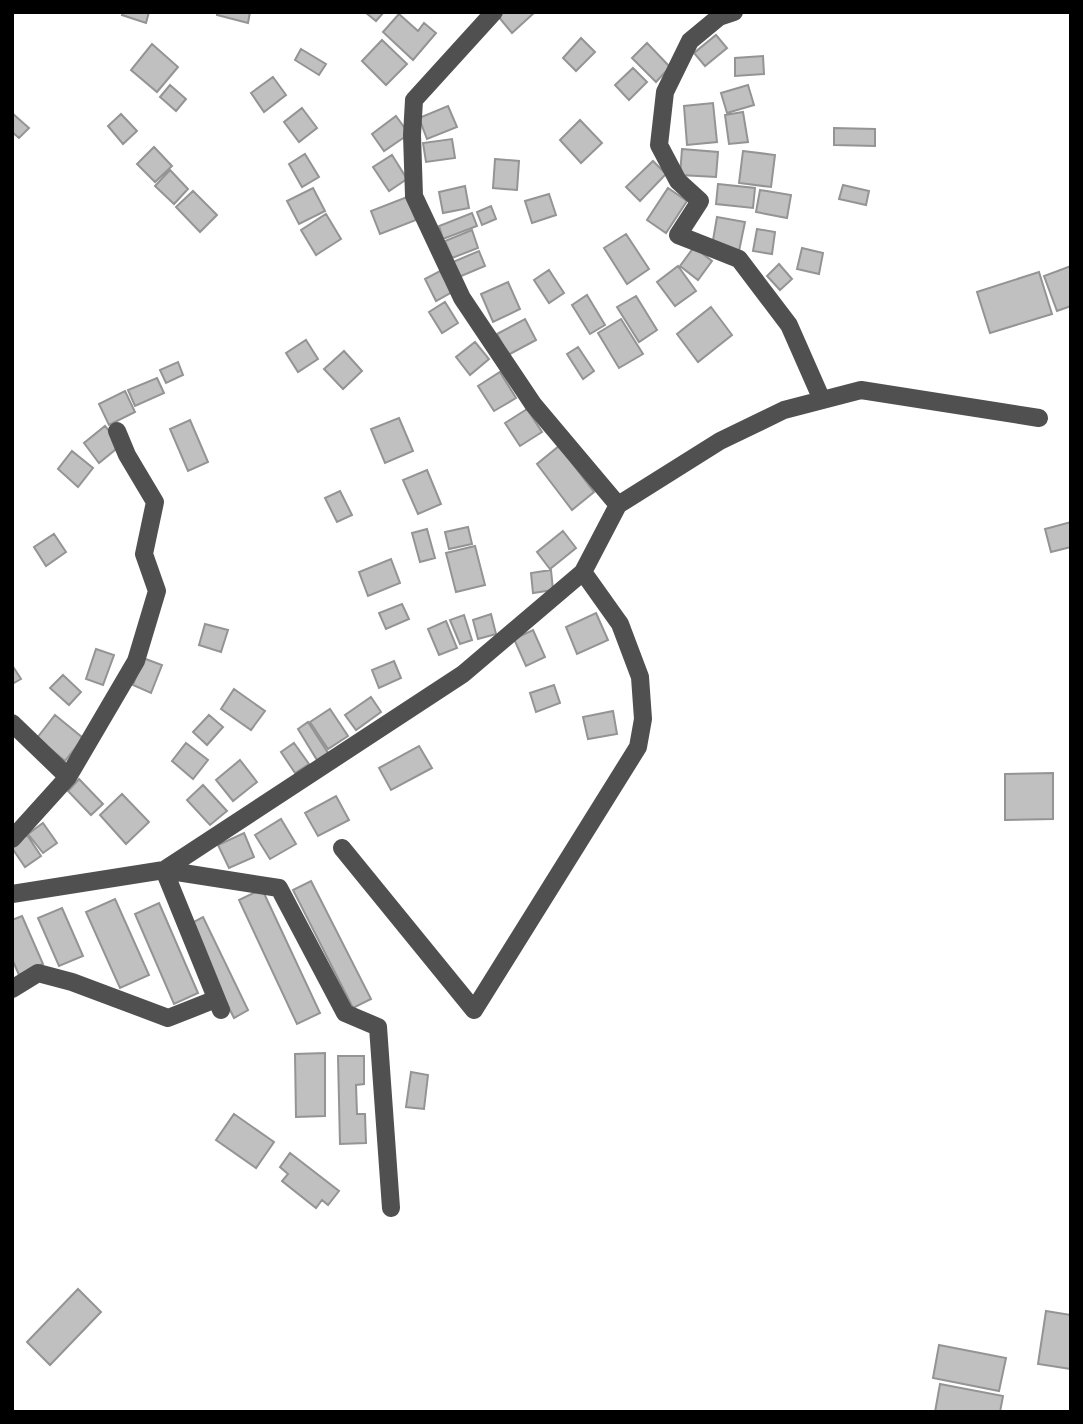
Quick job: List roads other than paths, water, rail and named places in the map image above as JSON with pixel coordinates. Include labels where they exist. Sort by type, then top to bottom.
[{"type":"street","points":[[494,12],[414,100],[414,196],[469,309],[533,404],[618,505]]},
{"type":"street","points":[[734,12],[719,17],[690,41],[665,92],[659,145],[678,181],[700,201],[678,235],[739,259],[789,325],[822,401]]},
{"type":"street","points":[[164,870],[463,674],[583,572],[618,505],[720,441],[784,410],[861,390],[1039,418]]},
{"type":"street","points":[[12,839],[68,778],[136,661],[157,591],[144,554],[155,502],[127,455],[117,431]]},
{"type":"street","points":[[342,848],[474,1010],[638,747],[643,719],[640,677],[620,624],[583,572]]},
{"type":"street","points":[[12,723],[68,778]]},
{"type":"street","points":[[12,989],[38,973],[72,982],[168,1018],[219,1004],[164,870]]},
{"type":"street","points":[[12,894],[164,870],[279,888],[345,1013],[378,1027],[391,1208]]}]
